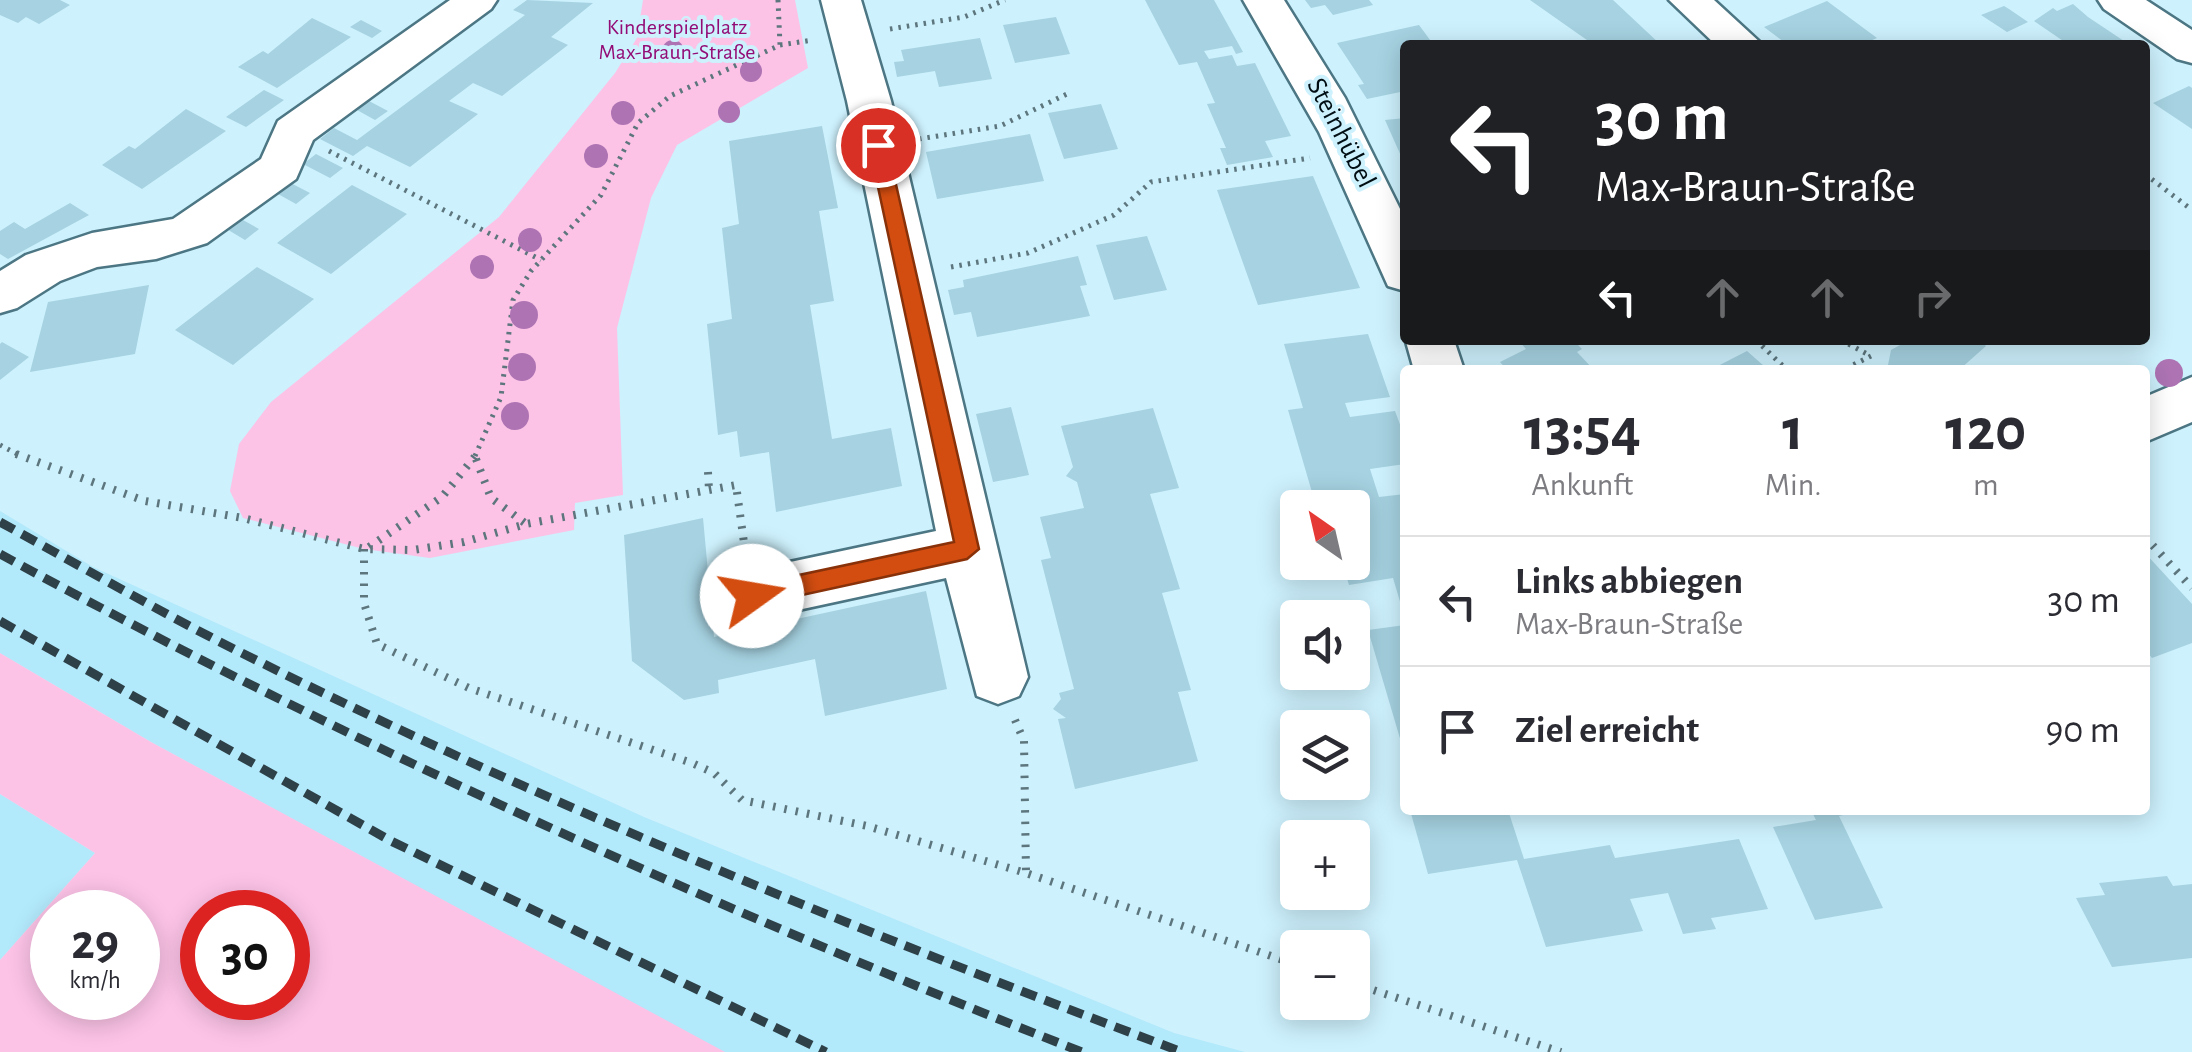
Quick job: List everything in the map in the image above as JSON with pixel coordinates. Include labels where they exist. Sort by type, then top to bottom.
[{"type":"street","points":[[0,294],[43,268],[92,250],[156,242],[190,231],[280,168],[294,132],[476,0]]},
{"type":"street","name":"Steinhübel","points":[[1263,0],[1301,56],[1353,152],[1400,261]]},
{"type":"street","points":[[1689,0],[1736,40]]},
{"type":"street","points":[[2118,0],[2192,49]]},
{"type":"street","points":[[846,18],[998,677]]},
{"type":"street","points":[[2150,419],[2192,398]]},
{"type":"street","points":[[752,596],[967,549]]},
{"type":"path","points":[[364,549],[406,529],[453,486],[476,458],[499,404],[506,366],[504,325],[515,296],[541,260],[600,198],[633,127],[652,107],[780,46],[778,0]]},
{"type":"path","points":[[846,18],[964,17],[1005,0]]},
{"type":"path","points":[[878,145],[1000,126],[1069,93]]},
{"type":"path","points":[[294,132],[541,260]]},
{"type":"path","points":[[906,276],[1028,253],[1114,215],[1151,182],[1353,152]]},
{"type":"path","points":[[2150,178],[2192,210]]},
{"type":"path","points":[[1761,345],[1782,365]]},
{"type":"path","points":[[1850,345],[1870,356],[1853,365]]},
{"type":"path","points":[[0,445],[30,461],[145,501],[244,518],[364,549],[413,550],[464,542],[526,524],[736,486],[752,596]]},
{"type":"path","points":[[476,458],[480,489],[498,508],[526,524]]},
{"type":"path","points":[[708,472],[709,490]]},
{"type":"path","points":[[2150,542],[2192,588]]},
{"type":"path","points":[[364,549],[364,603],[377,644],[428,671],[692,763],[714,773],[742,800],[867,826],[1026,873],[1280,958]]},
{"type":"path","points":[[998,677],[1024,741],[1026,873]]},
{"type":"path","points":[[1370,989],[1561,1052]]},
{"type":"shaded area","points":[[0,511],[93,567],[644,817],[1174,1033],[1245,1052],[725,1052],[715,1048],[151,742],[0,653]]},
{"type":"shaded area","points":[[0,794],[95,853],[62,890],[30,890],[30,926],[0,960]]},
{"type":"green space","name":"Kinderspielplatz Max-Braun-Straße","points":[[643,0],[795,0],[808,68],[677,145],[651,198],[617,328],[623,495],[575,503],[574,530],[430,558],[364,549],[243,518],[230,491],[239,444],[271,402],[499,217],[615,73],[637,38]]},
{"type":"green space","points":[[0,653],[151,742],[725,1052],[0,1052],[0,960],[30,926],[30,1020],[160,1020],[160,890],[62,890],[95,853],[0,794]]},
{"type":"building","points":[[0,0],[60,0],[70,5],[39,24],[26,17],[18,23],[0,15]]},
{"type":"building","points":[[527,0],[593,3],[551,37],[568,45],[502,96],[473,83],[449,101],[478,114],[410,167],[367,146],[353,156],[320,139],[334,128],[357,140],[525,15],[513,10]]},
{"type":"building","points":[[1145,0],[1214,0],[1243,52],[1236,54],[1232,46],[1204,51],[1209,59],[1232,55],[1237,66],[1255,63],[1291,136],[1265,141],[1273,157],[1227,165],[1220,148],[1226,148],[1207,104],[1215,103],[1197,62],[1179,65]]},
{"type":"building","points":[[1305,0],[1369,0],[1373,5],[1333,15],[1325,5],[1311,8]]},
{"type":"building","points":[[1530,0],[1613,0],[1656,40],[1587,40]]},
{"type":"building","points":[[1827,1],[1877,38],[1781,40],[1764,27]]},
{"type":"building","points":[[2073,4],[2122,40],[2062,40],[2034,21],[2053,8],[2057,11]]},
{"type":"building","points":[[2004,6],[2028,22],[2007,32],[1981,15]]},
{"type":"building","points":[[1056,17],[1070,54],[1015,63],[1003,25]]},
{"type":"building","points":[[312,18],[351,37],[277,88],[238,67],[263,51],[268,54]]},
{"type":"building","points":[[361,20],[382,31],[372,38],[350,27]]},
{"type":"building","points":[[1419,25],[1430,40],[1400,40],[1400,92],[1367,99],[1358,85],[1364,84],[1337,43]]},
{"type":"building","points":[[980,38],[992,79],[939,87],[935,71],[897,77],[894,62],[904,61],[901,50]]},
{"type":"building","points":[[2192,88],[2192,129],[2153,103]]},
{"type":"building","points":[[264,90],[284,100],[246,127],[226,117]]},
{"type":"building","points":[[369,101],[388,111],[375,120],[357,110]]},
{"type":"building","points":[[1101,104],[1118,149],[1064,159],[1048,113]]},
{"type":"building","points":[[186,109],[226,131],[142,189],[102,165],[129,146],[135,149]]},
{"type":"building","points":[[1400,118],[1400,154],[1385,120]]},
{"type":"building","points":[[822,126],[838,208],[819,211],[834,301],[810,305],[832,439],[891,428],[902,486],[776,512],[769,452],[740,457],[737,431],[718,435],[707,324],[732,319],[722,228],[739,224],[729,141]]},
{"type":"building","points":[[1030,134],[1044,181],[937,199],[926,152]]},
{"type":"building","points":[[316,154],[343,168],[330,178],[303,164]]},
{"type":"building","points":[[1313,176],[1360,288],[1258,305],[1217,190]]},
{"type":"building","points":[[283,179],[310,193],[296,204],[269,189]]},
{"type":"building","points":[[352,185],[407,214],[331,274],[277,243]]},
{"type":"building","points":[[70,203],[89,215],[8,259],[0,254],[0,231],[14,222],[25,229]]},
{"type":"building","points":[[234,215],[259,229],[245,240],[220,225]]},
{"type":"building","points":[[1147,236],[1167,290],[1114,300],[1096,245]]},
{"type":"building","points":[[1078,256],[1087,285],[1080,286],[1090,316],[977,337],[971,312],[954,315],[948,290],[964,287],[963,280]]},
{"type":"building","points":[[257,267],[314,299],[233,365],[175,330]]},
{"type":"building","points":[[149,285],[135,354],[30,372],[48,302]]},
{"type":"building","points":[[1368,334],[1390,397],[1345,403],[1350,417],[1395,411],[1400,424],[1400,465],[1370,469],[1379,497],[1400,495],[1400,602],[1393,578],[1349,585],[1347,580],[1370,580],[1370,490],[1311,490],[1288,410],[1303,408],[1284,344]]},
{"type":"building","points":[[0,344],[29,357],[0,380]]},
{"type":"building","points":[[1522,345],[1578,345],[1582,349],[1577,352],[1589,365],[1500,362],[1526,349]]},
{"type":"building","points":[[1900,345],[1986,346],[1965,365],[1888,365],[1891,350]]},
{"type":"building","points":[[1747,351],[1763,365],[1720,365]]},
{"type":"building","points":[[1011,407],[1029,475],[993,482],[976,414]]},
{"type":"building","points":[[1153,408],[1179,488],[1150,494],[1180,589],[1162,593],[1191,690],[1178,692],[1198,761],[1075,789],[1058,719],[1066,718],[1053,709],[1061,699],[1059,693],[1074,689],[1041,560],[1051,558],[1040,517],[1084,508],[1077,482],[1066,476],[1073,467],[1061,426]]},
{"type":"building","points":[[703,518],[714,637],[926,591],[947,689],[825,716],[815,659],[718,680],[719,693],[684,700],[632,661],[624,535]]},
{"type":"building","points":[[2150,558],[2192,604],[2192,643],[2152,658]]},
{"type":"building","points":[[1400,626],[1400,738],[1370,637],[1370,630]]},
{"type":"building","points":[[1411,815],[1510,815],[1524,859],[1610,845],[1615,858],[1739,839],[1768,909],[1711,918],[1716,929],[1683,934],[1668,893],[1630,899],[1643,931],[1546,947],[1517,860],[1428,874]]},
{"type":"building","points":[[1814,815],[1843,815],[1839,816],[1883,908],[1815,920],[1773,827],[1816,820]]},
{"type":"building","points":[[2167,876],[2173,886],[2192,884],[2192,958],[2112,967],[2076,898],[2105,895],[2099,883]]},
{"type":"railway","points":[[0,522],[227,646],[486,769],[716,869],[1182,1052]]},
{"type":"railway","points":[[0,554],[265,692],[533,820],[806,940],[1082,1052]]},
{"type":"railway","points":[[0,621],[391,841],[826,1052]]},
{"type":"route","points":[[752,596],[967,549],[878,145]]}]
